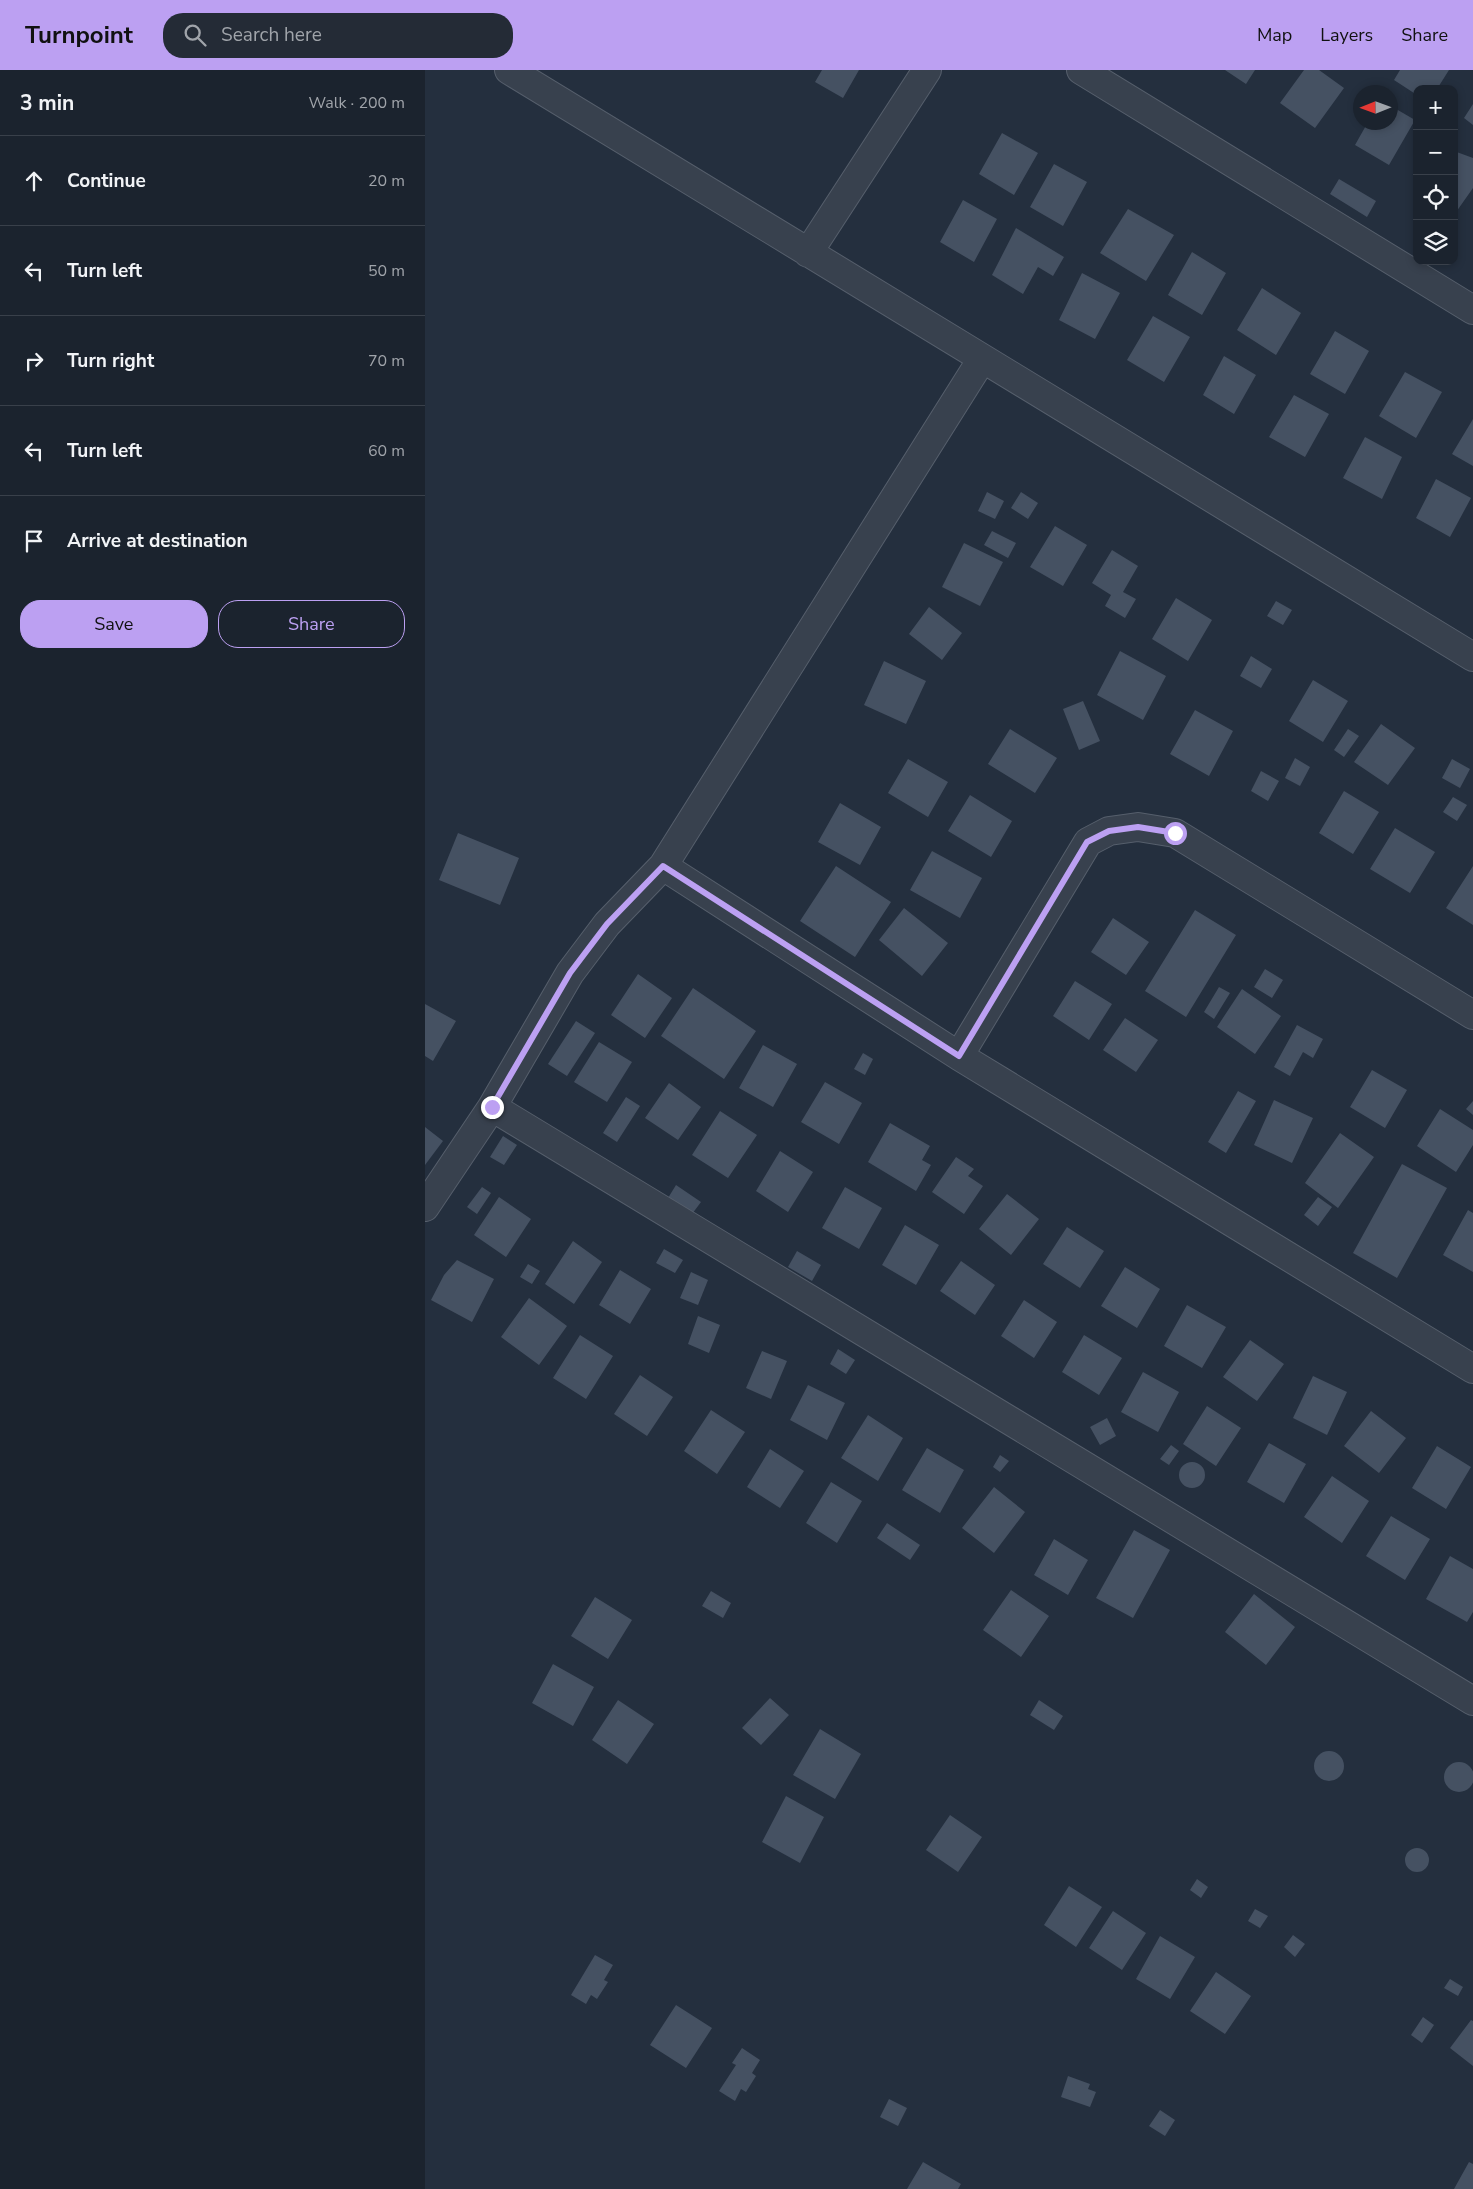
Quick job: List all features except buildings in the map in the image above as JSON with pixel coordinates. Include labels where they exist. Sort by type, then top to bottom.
[{"type":"street","points":[[509,70],[1473,656]]},
{"type":"street","points":[[807,252],[927,70]]},
{"type":"street","points":[[1081,70],[1473,310]]},
{"type":"street","points":[[425,1207],[492,1107],[570,973],[607,924],[663,866],[982,359]]},
{"type":"street","points":[[959,1056],[1087,842],[1109,831],[1138,827],[1175,833],[1473,1015]]},
{"type":"street","points":[[663,866],[959,1056],[1473,1369]]},
{"type":"street","points":[[492,1107],[1473,1701]]},
{"type":"route","points":[[492,1107],[570,973],[607,924],[663,866],[959,1056],[1087,842],[1109,831],[1138,827],[1175,833]]}]
